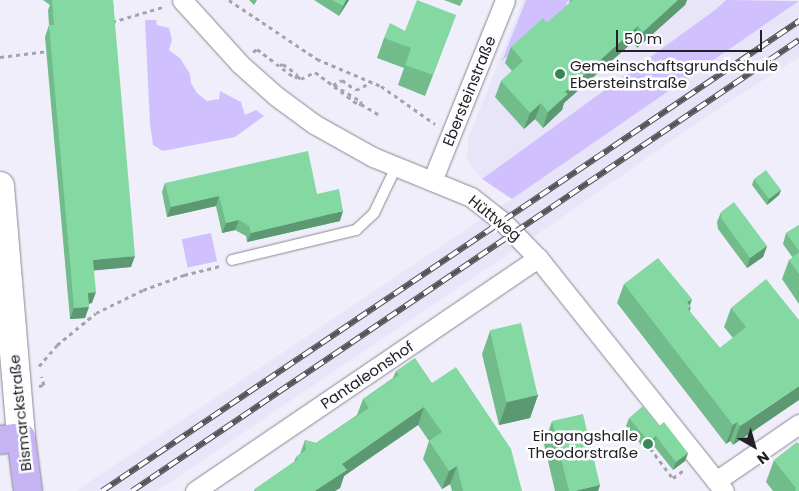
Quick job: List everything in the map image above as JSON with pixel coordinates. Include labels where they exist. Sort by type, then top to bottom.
[{"type":"main road","name":"Bismarckstraße","points":[[0,186],[11,438],[28,491]]},
{"type":"street","name":"Ebersteinstraße","points":[[432,181],[505,0]]},
{"type":"street","name":"Hüttweg","points":[[183,1],[240,64],[276,96],[322,129],[396,167],[471,197],[508,227],[538,258],[720,486]]},
{"type":"street","name":"Pantaleonshof","points":[[196,491],[538,258]]},
{"type":"street","points":[[720,486],[799,424]]},
{"type":"lane","points":[[232,260],[356,230],[374,213],[396,167]]},
{"type":"path","points":[[229,0],[317,59],[382,86],[436,124],[453,131]]},
{"type":"path","points":[[110,23],[183,1]]},
{"type":"path","points":[[0,57],[58,50]]},
{"type":"path","points":[[297,76],[295,78],[280,68],[280,65],[283,64],[301,79],[315,72],[333,85],[348,92],[361,101],[361,104],[379,115]]},
{"type":"path","points":[[333,85],[342,80],[356,90],[372,82]]},
{"type":"path","points":[[38,368],[57,345],[96,314],[143,290],[232,260]]},
{"type":"path","points":[[650,448],[673,478],[683,470]]},
{"type":"shaded area","name":"Gemeinschaftsgrundschule Ebersteinstraße","points":[[523,0],[726,0],[715,10],[482,179],[467,160],[468,139]]},
{"type":"shaded area","points":[[526,0],[570,0],[566,3],[571,10],[536,31],[502,61]]},
{"type":"shaded area","points":[[726,0],[799,1],[512,199],[482,179],[715,10]]},
{"type":"shaded area","points":[[799,1],[799,57],[703,119],[545,229],[157,491],[76,491],[512,199]]},
{"type":"shaded area","points":[[145,20],[156,20],[157,25],[169,28],[172,40],[169,50],[180,58],[190,74],[191,83],[197,93],[207,101],[219,99],[220,91],[241,102],[245,115],[256,110],[264,116],[235,137],[163,151],[153,145],[150,124]]},
{"type":"shaded area","points":[[211,233],[217,261],[188,268],[182,239]]},
{"type":"building","points":[[52,0],[113,0],[135,256],[93,260],[96,292],[88,293],[89,307],[74,308],[49,25],[54,25]]},
{"type":"building","points":[[332,0],[346,0],[343,6]]},
{"type":"building","points":[[417,0],[456,15],[433,75],[405,65],[411,48],[384,38],[390,23],[405,31]]},
{"type":"building","name":"Gemeinschaftsgrundschule Ebersteinstraße","points":[[573,0],[678,0],[643,32],[638,26],[565,92],[568,94],[548,112],[541,103],[530,113],[501,81],[523,61],[511,47],[543,18],[547,23]]},
{"type":"building","points":[[308,151],[317,194],[339,189],[343,211],[251,233],[249,226],[239,220],[226,223],[219,196],[171,207],[165,183]]},
{"type":"building","points":[[766,170],[781,190],[769,199],[754,179]]},
{"type":"building","points":[[734,202],[767,246],[750,258],[721,218],[721,212]]},
{"type":"building","points":[[799,225],[799,251],[786,233]]},
{"type":"building","points":[[799,252],[799,274],[789,260]]},
{"type":"building","points":[[658,258],[692,299],[687,302],[691,307],[688,309],[720,348],[746,327],[731,308],[766,279],[799,320],[799,386],[740,426],[737,422],[733,425],[624,284]]},
{"type":"building","points":[[521,323],[538,395],[506,402],[490,330]]},
{"type":"building","points":[[415,358],[432,383],[456,367],[511,449],[522,491],[463,491],[457,466],[449,471],[429,441],[442,432],[424,407],[342,464],[347,470],[315,491],[256,491],[255,489],[298,459],[296,457],[306,450],[305,440],[316,443],[369,408],[363,399],[399,375],[396,371]]},
{"type":"building","points":[[643,406],[659,426],[664,422],[688,453],[676,462],[656,436],[649,442],[629,418]]},
{"type":"building","points":[[583,414],[600,485],[569,491],[552,421]]},
{"type":"building","points":[[797,442],[799,444],[799,491],[795,490],[796,488],[774,460]]},
{"type":"railway","points":[[102,491],[799,21]]},
{"type":"railway","points":[[132,491],[799,40]]},
{"type":"place","name":"Gemeinschaftsgrundschule Ebersteinstraße","points":[[560,74]]},
{"type":"place","name":"Eingangshalle Theodorstraße","points":[[648,444]]}]
